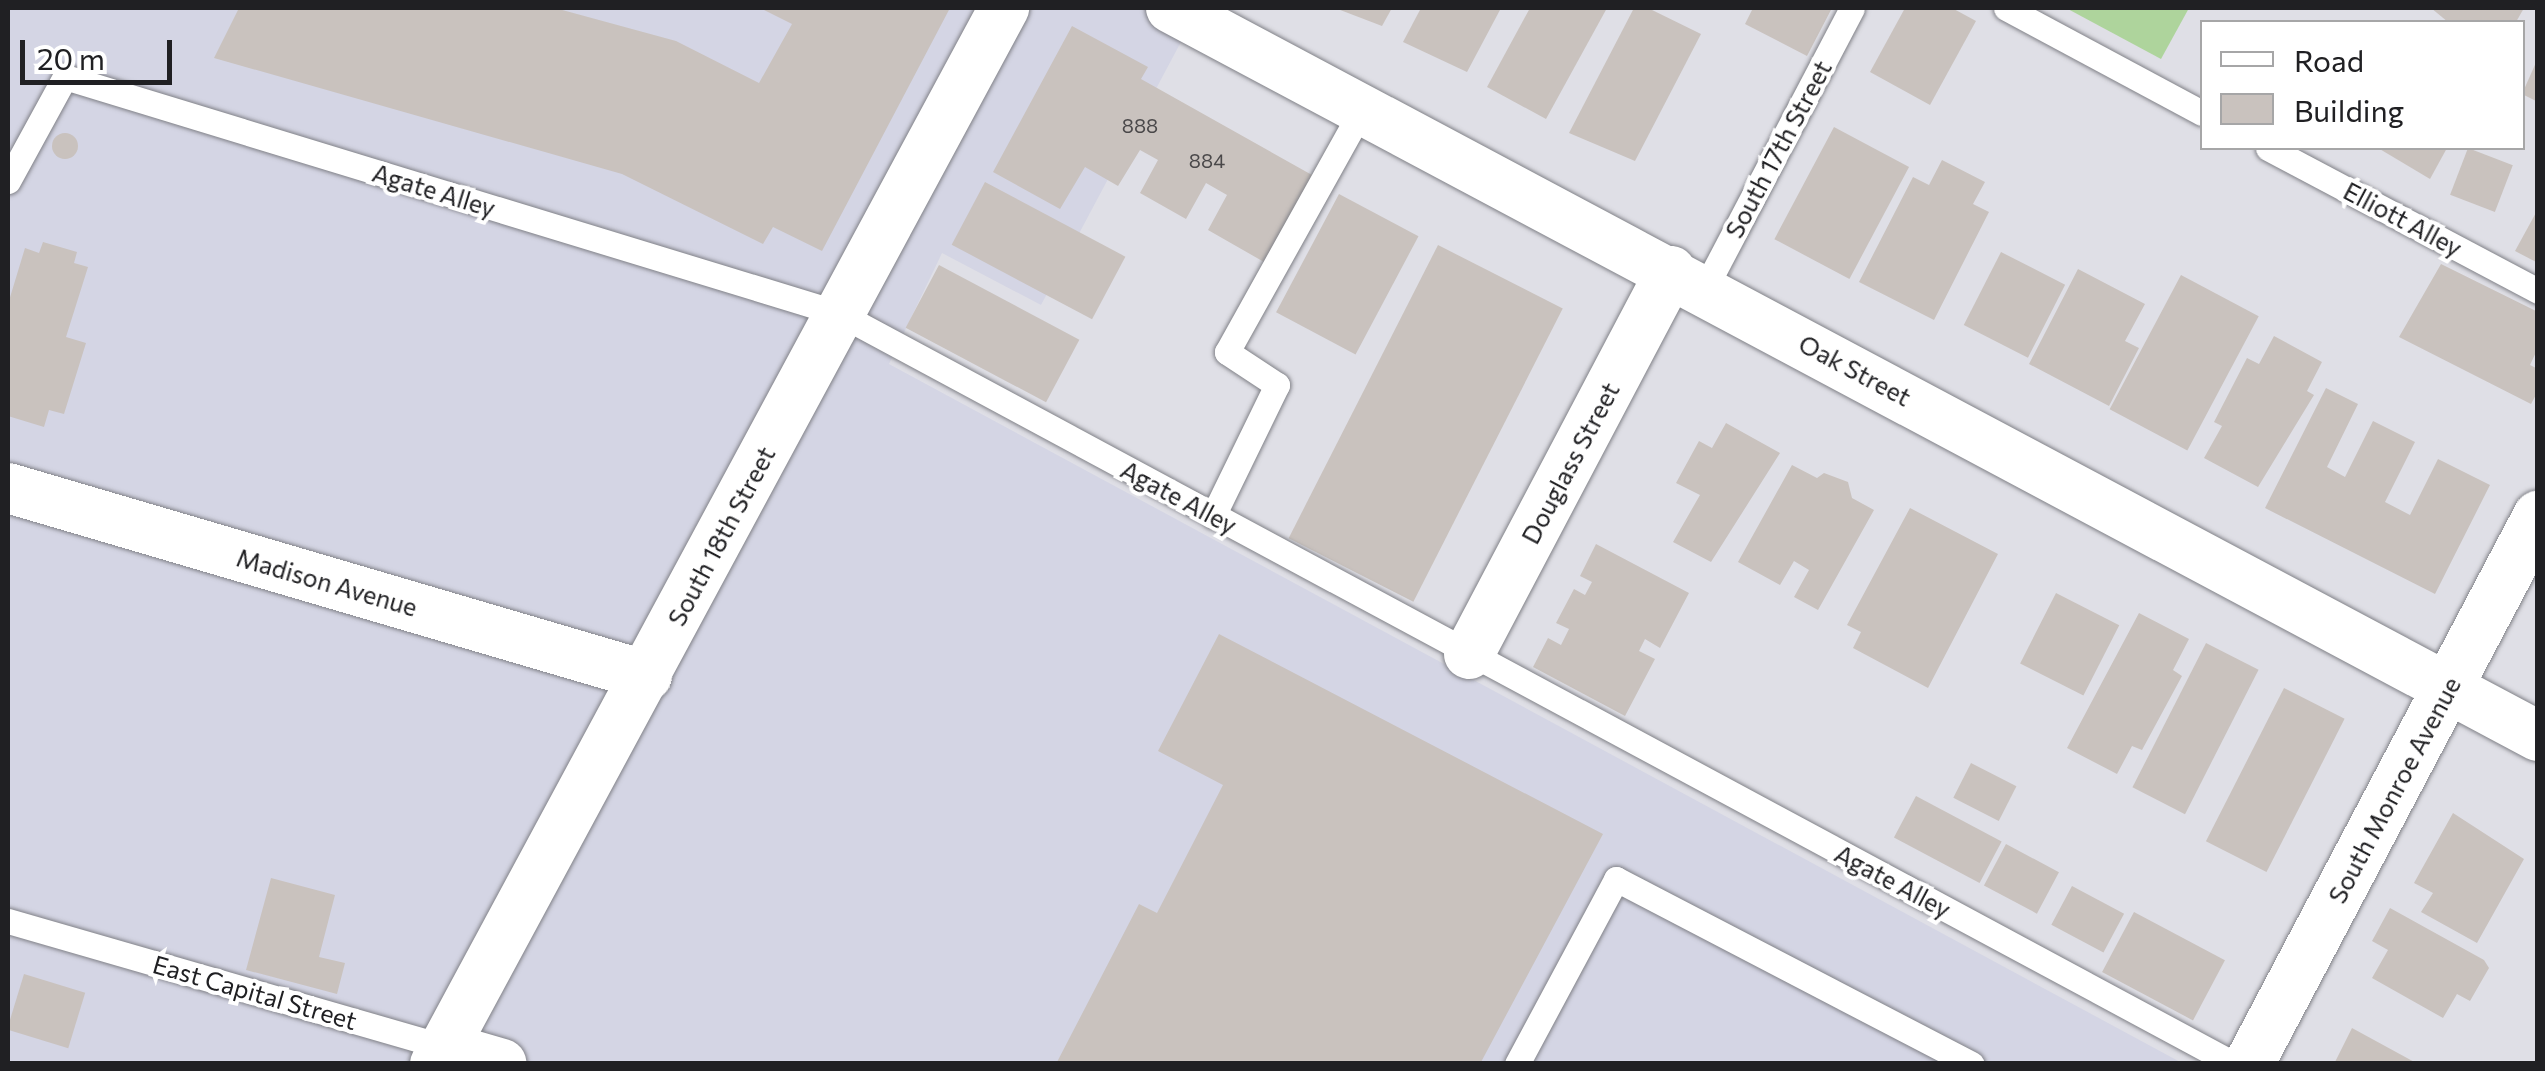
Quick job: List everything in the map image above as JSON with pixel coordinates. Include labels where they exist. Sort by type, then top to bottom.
[{"type":"street","name":"South 18th Street","points":[[439,1055],[647,676],[1004,8]]},
{"type":"street","name":"Oak Street","points":[[1172,8],[2538,736]]},
{"type":"street","name":"Douglass Street","points":[[1469,654],[1688,281]]},
{"type":"street","name":"Madison Avenue","points":[[8,488],[647,676]]},
{"type":"street","name":"South Monroe Avenue","points":[[2249,1064],[2538,516]]},
{"type":"street","name":"East Capital Street","points":[[439,1055],[502,1064]]},
{"type":"lane","name":"South 17th Street","points":[[1688,281],[1852,8]]},
{"type":"lane","points":[[2006,8],[2200,111]]},
{"type":"lane","name":"Agate Alley","points":[[8,181],[65,77],[838,313],[2234,1064]]},
{"type":"lane","points":[[1214,516],[1277,385],[1226,352],[1363,108]]},
{"type":"lane","name":"Elliott Alley","points":[[2272,150],[2538,291]]},
{"type":"lane","points":[[1518,1064],[1616,879],[1972,1064]]},
{"type":"lane","name":"East Capital Street","points":[[8,920],[439,1055]]},
{"type":"shaded area","points":[[8,8],[1199,8],[1041,305],[942,253],[889,364],[2182,1063],[8,1063]]},
{"type":"green space","points":[[2066,8],[2189,8],[2161,59]]},
{"type":"building","points":[[239,8],[555,8],[676,41],[759,83],[792,24],[760,8],[950,8],[822,251],[773,227],[763,244],[622,174],[214,58]]},
{"type":"building","points":[[1335,8],[1392,8],[1382,26]]},
{"type":"building","points":[[1421,8],[1501,8],[1467,72],[1403,42]]},
{"type":"building","points":[[1530,8],[1607,8],[1546,119],[1487,87]]},
{"type":"building","points":[[1634,8],[1648,8],[1701,34],[1635,161],[1569,133]]},
{"type":"building","points":[[1753,8],[1832,8],[1807,56],[1745,24]]},
{"type":"building","points":[[1905,8],[1952,8],[1976,21],[1930,105],[1870,72]]},
{"type":"building","points":[[2431,8],[2524,8],[2517,20],[2446,20]]},
{"type":"building","points":[[1072,26],[1148,67],[1141,79],[1312,175],[1264,262],[1208,230],[1227,195],[1206,183],[1186,219],[1140,193],[1158,160],[1140,150],[1118,186],[1085,167],[1060,209],[993,172]]},
{"type":"building","points":[[2538,58],[2538,102],[2525,96]]},
{"type":"building","points":[[1834,127],[1909,167],[1849,279],[1774,239]]},
{"type":"building","points":[[65,133],[74,137],[78,146],[74,155],[65,159],[56,155],[52,146],[56,137]]},
{"type":"building","points":[[2381,150],[2446,150],[2430,179]]},
{"type":"building","points":[[2467,150],[2513,165],[2495,212],[2450,195]]},
{"type":"building","points":[[1942,160],[1985,182],[1973,204],[1989,212],[1934,320],[1859,282],[1913,177],[1929,185]]},
{"type":"building","points":[[985,182],[1125,257],[1092,319],[952,245]]},
{"type":"building","points":[[1339,194],[1418,236],[1356,355],[1276,312]]},
{"type":"building","points":[[2538,209],[2538,263],[2515,251]]},
{"type":"building","points":[[43,242],[77,252],[74,263],[88,267],[66,337],[86,343],[64,414],[49,410],[44,427],[8,416],[8,304],[25,248],[39,253]]},
{"type":"building","points":[[1438,245],[1563,309],[1413,602],[1289,538]]},
{"type":"building","points":[[2001,252],[2065,285],[2028,358],[1964,325]]},
{"type":"building","points":[[2441,264],[2538,312],[2538,348],[2530,365],[2538,369],[2538,391],[2531,404],[2399,337]]},
{"type":"building","points":[[939,265],[1079,340],[1046,402],[906,328]]},
{"type":"building","points":[[2078,269],[2145,304],[2125,341],[2139,348],[2109,406],[2029,364]]},
{"type":"building","points":[[2181,275],[2259,316],[2187,451],[2110,409]]},
{"type":"building","points":[[2274,336],[2322,362],[2307,391],[2314,395],[2258,487],[2204,458],[2222,426],[2214,422],[2247,358],[2259,364]]},
{"type":"building","points":[[2326,388],[2358,404],[2327,467],[2345,477],[2373,421],[2415,442],[2385,502],[2410,515],[2438,459],[2490,485],[2435,594],[2265,508]]},
{"type":"building","points":[[1726,423],[1780,453],[1711,562],[1673,542],[1700,495],[1676,483],[1699,441],[1712,448]]},
{"type":"building","points":[[1792,465],[1817,478],[1824,473],[1848,482],[1852,498],[1874,510],[1818,610],[1794,597],[1809,570],[1794,561],[1780,585],[1738,562]]},
{"type":"building","points":[[1910,508],[1998,554],[1928,688],[1853,648],[1861,632],[1847,625]]},
{"type":"building","points":[[1596,544],[1689,593],[1660,648],[1645,639],[1639,651],[1655,659],[1625,716],[1533,667],[1548,638],[1561,645],[1569,629],[1556,623],[1574,589],[1585,595],[1592,582],[1580,576]]},
{"type":"building","points":[[2056,593],[2119,625],[2083,696],[2020,663]]},
{"type":"building","points":[[2139,613],[2189,639],[2173,670],[2182,676],[2142,750],[2132,746],[2117,774],[2067,748]]},
{"type":"building","points":[[1219,634],[1603,834],[1480,1064],[1056,1064],[1139,904],[1157,913],[1223,785],[1158,751]]},
{"type":"building","points":[[2206,643],[2259,670],[2185,814],[2132,787]]},
{"type":"building","points":[[2284,688],[2345,719],[2267,872],[2206,841]]},
{"type":"building","points":[[1971,763],[2016,786],[1999,821],[1953,798]]},
{"type":"building","points":[[1916,796],[2002,842],[1980,883],[1894,837]]},
{"type":"building","points":[[2453,813],[2524,859],[2477,943],[2421,912],[2433,893],[2414,883]]},
{"type":"building","points":[[2006,844],[2059,872],[2037,914],[1984,885]]},
{"type":"building","points":[[271,878],[335,895],[319,957],[345,963],[337,994],[246,970]]},
{"type":"building","points":[[2072,886],[2124,914],[2103,953],[2051,925]]},
{"type":"building","points":[[2390,908],[2484,960],[2489,968],[2470,1001],[2457,994],[2443,1018],[2372,978],[2388,950],[2372,941]]},
{"type":"building","points":[[2134,912],[2225,960],[2193,1020],[2102,972]]},
{"type":"building","points":[[24,974],[85,993],[68,1048],[8,1030]]},
{"type":"building","points":[[2352,1028],[2418,1064],[2334,1064]]}]
